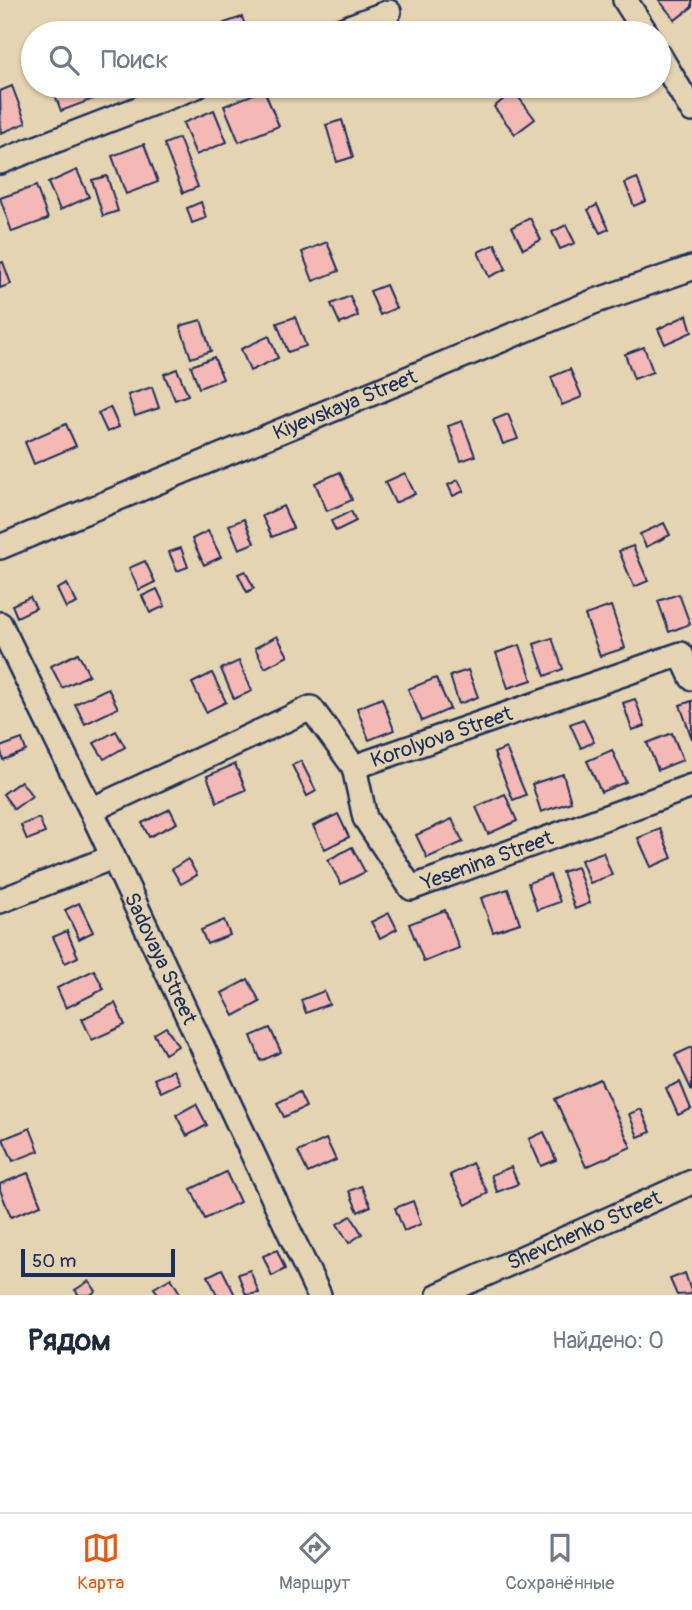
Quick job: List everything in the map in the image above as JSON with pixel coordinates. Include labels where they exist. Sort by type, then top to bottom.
[{"type":"street","points":[[625,0],[638,21]]},
{"type":"street","points":[[365,21],[389,12]]},
{"type":"street","points":[[671,75],[692,110]]},
{"type":"street","points":[[0,162],[166,98]]},
{"type":"street","name":"Kiyevskaya Street","points":[[0,547],[593,302],[692,268]]},
{"type":"street","name":"Sadovaya Street","points":[[0,624],[91,810],[319,1295]]},
{"type":"street","name":"Korolyova Street","points":[[91,810],[311,708],[354,767],[681,654],[692,678]]},
{"type":"street","name":"Yesenina Street","points":[[354,767],[365,818],[411,888],[692,786]]},
{"type":"street","points":[[0,901],[113,857]]},
{"type":"street","name":"Shevchenko Street","points":[[439,1295],[692,1182]]},
{"type":"building","points":[[659,0],[692,0],[692,7],[675,20]]},
{"type":"building","points":[[12,86],[26,123],[1,133],[0,91]]},
{"type":"building","points":[[56,98],[96,98],[61,111]]},
{"type":"building","points":[[244,98],[267,98],[279,126],[239,142],[224,106]]},
{"type":"building","points":[[505,98],[519,98],[535,119],[515,134],[494,107]]},
{"type":"building","points":[[214,110],[227,142],[196,155],[183,123]]},
{"type":"building","points":[[342,120],[353,157],[337,162],[326,125]]},
{"type":"building","points":[[179,138],[198,187],[183,193],[164,144]]},
{"type":"building","points":[[144,144],[158,182],[126,194],[112,156]]},
{"type":"building","points":[[77,170],[89,197],[60,210],[48,183]]},
{"type":"building","points":[[107,176],[118,211],[103,216],[92,180]]},
{"type":"building","points":[[637,178],[646,201],[634,206],[625,183]]},
{"type":"building","points":[[36,186],[48,219],[12,232],[0,198]]},
{"type":"building","points":[[201,202],[206,218],[192,223],[187,208]]},
{"type":"building","points":[[597,205],[609,229],[600,233],[588,210]]},
{"type":"building","points":[[530,218],[541,240],[523,249],[512,227]]},
{"type":"building","points":[[566,225],[575,243],[560,249],[552,232]]},
{"type":"building","points":[[327,242],[339,271],[313,281],[302,252]]},
{"type":"building","points":[[495,244],[506,269],[489,277],[478,252]]},
{"type":"building","points":[[3,262],[11,284],[0,288],[0,263]]},
{"type":"building","points":[[386,285],[396,308],[380,315],[370,291]]},
{"type":"building","points":[[350,296],[358,316],[340,324],[331,304]]},
{"type":"building","points":[[687,315],[692,332],[665,344],[658,329]]},
{"type":"building","points":[[295,317],[306,346],[288,352],[277,323]]},
{"type":"building","points":[[201,320],[211,351],[191,358],[180,326]]},
{"type":"building","points":[[269,336],[278,358],[250,371],[241,349]]},
{"type":"building","points":[[644,347],[653,372],[634,379],[625,354]]},
{"type":"building","points":[[214,357],[223,379],[199,388],[191,366]]},
{"type":"building","points":[[177,369],[188,395],[175,400],[164,374]]},
{"type":"building","points":[[570,369],[582,397],[562,405],[551,377]]},
{"type":"building","points":[[152,387],[159,408],[135,416],[128,395]]},
{"type":"building","points":[[110,407],[119,427],[107,432],[98,413]]},
{"type":"building","points":[[508,414],[518,439],[503,444],[493,420]]},
{"type":"building","points":[[462,421],[475,456],[461,461],[448,426]]},
{"type":"building","points":[[66,424],[76,446],[34,464],[25,442]]},
{"type":"building","points":[[340,472],[352,500],[327,511],[315,483]]},
{"type":"building","points":[[405,473],[415,494],[395,503],[385,482]]},
{"type":"building","points":[[458,480],[464,491],[453,496],[448,485]]},
{"type":"building","points":[[283,506],[293,528],[272,537],[262,516]]},
{"type":"building","points":[[351,511],[356,521],[336,531],[331,521]]},
{"type":"building","points":[[244,519],[254,543],[239,549],[229,525]]},
{"type":"building","points":[[664,523],[670,535],[646,547],[640,534]]},
{"type":"building","points":[[208,531],[221,557],[204,565],[192,539]]},
{"type":"building","points":[[633,546],[648,581],[634,587],[619,551]]},
{"type":"building","points":[[181,548],[188,567],[177,571],[169,552]]},
{"type":"building","points":[[145,561],[155,582],[139,590],[129,568]]},
{"type":"building","points":[[245,571],[254,588],[247,592],[238,574]]},
{"type":"building","points":[[67,584],[77,603],[66,608],[57,589]]},
{"type":"building","points":[[157,589],[165,606],[150,613],[142,596]]},
{"type":"building","points":[[679,594],[690,624],[669,632],[658,601]]},
{"type":"building","points":[[30,597],[36,608],[17,617],[12,605]]},
{"type":"building","points":[[611,606],[625,648],[600,656],[585,615]]},
{"type":"building","points":[[277,636],[288,656],[265,668],[255,648]]},
{"type":"building","points":[[552,638],[563,669],[545,676],[534,644]]},
{"type":"building","points":[[520,645],[532,680],[508,688],[496,653]]},
{"type":"building","points":[[78,653],[89,675],[62,688],[51,666]]},
{"type":"building","points":[[239,661],[252,691],[234,699],[221,669]]},
{"type":"building","points":[[468,670],[478,697],[459,704],[450,676]]},
{"type":"building","points":[[212,673],[226,702],[206,712],[192,683]]},
{"type":"building","points":[[436,678],[450,709],[422,721],[408,689]]},
{"type":"building","points":[[108,688],[118,708],[85,724],[75,704]]},
{"type":"building","points":[[382,698],[394,730],[369,740],[357,708]]},
{"type":"building","points":[[635,699],[645,726],[632,730],[623,703]]},
{"type":"building","points":[[692,701],[692,739],[680,705]]},
{"type":"building","points":[[583,719],[594,742],[581,748],[570,724]]},
{"type":"building","points":[[116,731],[125,747],[104,759],[94,743]]},
{"type":"building","points":[[672,733],[683,760],[658,770],[647,743]]},
{"type":"building","points":[[22,739],[26,751],[3,760],[0,747]]},
{"type":"building","points":[[506,748],[526,795],[513,800],[494,753]]},
{"type":"building","points":[[612,750],[626,782],[601,792],[587,761]]},
{"type":"building","points":[[301,761],[316,791],[307,796],[292,765]]},
{"type":"building","points":[[235,764],[246,790],[217,802],[207,776]]},
{"type":"building","points":[[563,774],[571,802],[541,812],[532,784]]},
{"type":"building","points":[[21,781],[32,796],[14,809],[3,794]]},
{"type":"building","points":[[505,794],[517,821],[488,834],[476,807]]},
{"type":"building","points":[[170,809],[177,823],[149,837],[142,823]]},
{"type":"building","points":[[338,814],[349,837],[325,849],[313,826]]},
{"type":"building","points":[[39,818],[45,833],[27,840],[21,825]]},
{"type":"building","points":[[452,819],[463,842],[427,858],[416,835]]},
{"type":"building","points":[[660,829],[672,858],[651,867],[638,838]]},
{"type":"building","points":[[352,847],[365,872],[341,884],[328,860]]},
{"type":"building","points":[[603,852],[612,875],[590,883],[581,860]]},
{"type":"building","points":[[188,859],[197,875],[181,884],[172,869]]},
{"type":"building","points":[[577,867],[590,903],[575,909],[562,872]]},
{"type":"building","points":[[550,875],[560,902],[537,910],[528,883]]},
{"type":"building","points":[[508,889],[520,923],[493,932],[481,898]]},
{"type":"building","points":[[79,903],[93,932],[79,939],[65,910]]},
{"type":"building","points":[[445,910],[459,948],[424,962],[409,924]]},
{"type":"building","points":[[389,913],[397,929],[380,938],[371,922]]},
{"type":"building","points":[[224,920],[230,935],[207,944],[201,930]]},
{"type":"building","points":[[67,931],[78,957],[65,963],[53,937]]},
{"type":"building","points":[[94,970],[104,989],[66,1008],[57,988]]},
{"type":"building","points":[[248,979],[260,1002],[234,1016],[222,993]]},
{"type":"building","points":[[324,991],[329,1004],[306,1013],[301,1000]]},
{"type":"building","points":[[115,1003],[125,1025],[92,1040],[82,1019]]},
{"type":"building","points":[[166,1027],[178,1046],[165,1054],[154,1034]]},
{"type":"building","points":[[270,1028],[281,1052],[261,1061],[251,1036]]},
{"type":"building","points":[[692,1047],[692,1091],[675,1055]]},
{"type":"building","points":[[173,1070],[180,1083],[161,1092],[154,1079]]},
{"type":"building","points":[[600,1079],[631,1147],[586,1167],[555,1099]]},
{"type":"building","points":[[680,1082],[691,1109],[678,1115],[666,1088]]},
{"type":"building","points":[[299,1092],[306,1107],[284,1117],[277,1103]]},
{"type":"building","points":[[196,1104],[207,1125],[187,1136],[176,1115]]},
{"type":"building","points":[[641,1109],[651,1132],[638,1137],[629,1114]]},
{"type":"building","points":[[30,1128],[39,1151],[13,1161],[3,1139]]},
{"type":"building","points":[[544,1132],[556,1160],[541,1166],[529,1139]]},
{"type":"building","points":[[326,1139],[336,1160],[308,1173],[298,1152]]},
{"type":"building","points":[[472,1163],[488,1193],[466,1205],[450,1175]]},
{"type":"building","points":[[511,1167],[518,1184],[497,1192],[491,1175]]},
{"type":"building","points":[[226,1172],[240,1202],[205,1219],[191,1189]]},
{"type":"building","points":[[28,1173],[41,1205],[11,1217],[0,1184]]},
{"type":"building","points":[[361,1186],[371,1206],[358,1212],[349,1191]]},
{"type":"building","points":[[413,1201],[421,1224],[404,1231],[395,1208]]},
{"type":"building","points":[[351,1216],[362,1234],[349,1243],[337,1224]]},
{"type":"building","points":[[277,1250],[285,1269],[272,1276],[263,1256]]},
{"type":"building","points":[[222,1269],[235,1295],[217,1295],[208,1276]]},
{"type":"building","points":[[250,1270],[259,1293],[246,1295],[238,1274]]},
{"type":"building","points":[[685,1273],[692,1294],[677,1295],[670,1279]]},
{"type":"building","points":[[171,1278],[181,1295],[159,1295],[154,1288]]},
{"type":"building","points":[[89,1281],[96,1291],[90,1295],[79,1295],[75,1290]]}]
